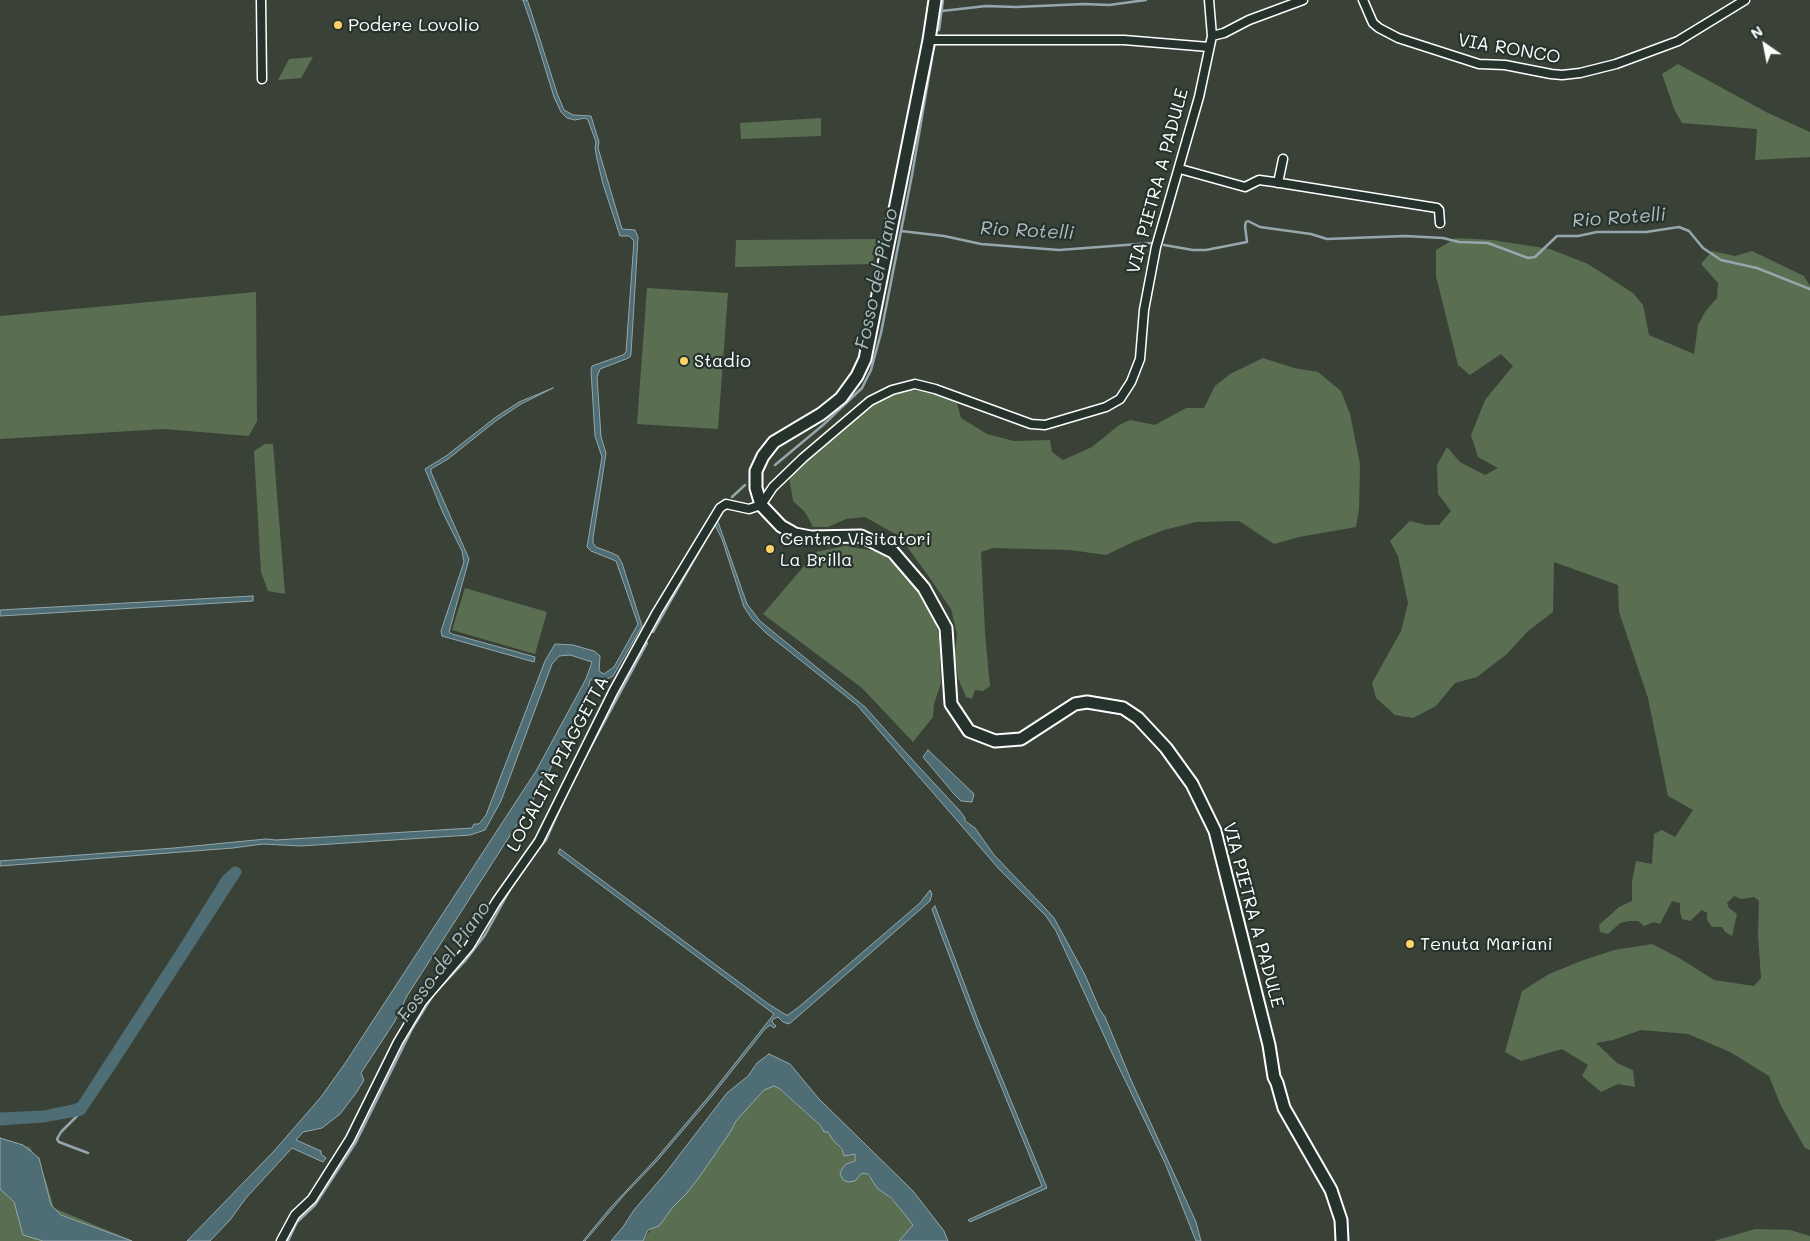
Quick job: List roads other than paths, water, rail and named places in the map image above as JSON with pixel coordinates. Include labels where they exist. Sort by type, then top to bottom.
[{"type":"street","points":[[261,0],[262,79]]},
{"type":"street","points":[[761,506],[756,488],[756,471],[763,456],[774,442],[821,414],[841,398],[857,376],[865,359],[929,40],[934,0]]},
{"type":"street","name":"VIA PIETRA A PADULE","points":[[1209,0],[1212,36],[1200,97],[1156,247],[1144,310],[1140,359],[1131,382],[1120,399],[1106,407],[1045,425],[1031,424],[935,389],[915,384],[892,390],[870,401],[803,458],[774,487],[761,506],[781,526],[795,534],[811,537],[861,536],[893,552],[924,588],[946,628],[951,704],[969,731],[995,741],[1021,739],[1075,704],[1087,702],[1123,708],[1138,718],[1163,744],[1192,784],[1215,831],[1269,1045],[1274,1077],[1284,1108],[1331,1190],[1341,1220],[1342,1241]]},
{"type":"street","points":[[1212,36],[1224,33],[1249,20],[1304,0]]},
{"type":"street","name":"VIA RONCO","points":[[1363,0],[1373,23],[1402,40],[1469,61],[1562,75],[1580,73],[1616,64],[1678,41],[1745,0]]},
{"type":"street","points":[[929,40],[1124,40],[1209,47]]},
{"type":"street","points":[[1278,182],[1283,159]]},
{"type":"street","points":[[1180,170],[1245,187],[1259,180],[1278,182],[1437,208],[1439,210],[1440,223]]},
{"type":"street","name":"LOCALITÀ PIAGGETTA","points":[[281,1241],[295,1215],[312,1199],[350,1139],[398,1042],[422,1002],[469,947],[496,902],[538,841],[613,692],[657,612],[720,508],[726,504],[749,509],[761,506]]},
{"type":"water","points":[[523,0],[528,2],[564,110],[573,115],[591,116],[599,142],[598,148],[622,229],[635,230],[638,237],[631,354],[626,359],[600,369],[597,377],[601,437],[606,453],[593,543],[596,547],[618,556],[622,563],[642,626],[613,676],[608,679],[590,680],[586,701],[574,731],[557,754],[545,781],[407,996],[395,1021],[361,1073],[364,1080],[356,1093],[340,1114],[322,1128],[303,1132],[296,1140],[321,1151],[321,1154],[326,1158],[323,1162],[292,1148],[210,1241],[187,1241],[275,1150],[321,1097],[346,1062],[536,771],[586,679],[592,662],[570,655],[559,656],[552,664],[501,801],[485,830],[470,835],[301,846],[263,844],[0,866],[0,861],[266,839],[276,840],[472,828],[474,824],[479,824],[486,815],[545,661],[555,644],[573,645],[594,651],[600,656],[599,671],[604,674],[614,667],[638,624],[616,561],[591,551],[587,547],[602,457],[595,436],[591,370],[592,366],[623,355],[626,352],[634,241],[629,236],[620,236],[603,184],[595,148],[596,142],[588,120],[585,118],[575,120],[567,118],[561,112],[554,97]]},
{"type":"water","points":[[553,388],[521,404],[497,420],[448,459],[431,469],[469,559],[449,632],[535,657],[534,662],[442,636],[441,631],[464,562],[462,551],[443,513],[425,469],[446,456],[496,417],[519,402]]},
{"type":"water","points":[[717,519],[747,604],[760,621],[865,707],[959,810],[965,821],[975,828],[994,855],[1054,918],[1105,1017],[1131,1080],[1196,1222],[1201,1241],[1196,1241],[1165,1163],[1056,931],[1046,916],[999,869],[857,705],[766,633],[752,619],[744,607],[722,539],[715,525]]},
{"type":"water","points":[[253,596],[253,601],[0,616],[0,610]]},
{"type":"water","points":[[928,750],[974,794],[972,802],[961,801],[954,794],[923,757]]},
{"type":"water","points":[[560,849],[767,1003],[786,1015],[800,1006],[920,903],[930,890],[932,894],[930,901],[789,1024],[783,1022],[778,1017],[773,1019],[772,1022],[776,1026],[774,1028],[770,1025],[765,1029],[656,1162],[625,1194],[585,1241],[583,1241],[611,1207],[655,1160],[710,1095],[774,1014],[558,853]]},
{"type":"water","points":[[935,906],[979,1023],[1047,1188],[970,1222],[968,1220],[1042,1186],[941,934],[932,909]]},
{"type":"water","points":[[769,1054],[790,1064],[819,1099],[913,1191],[944,1231],[948,1241],[899,1241],[913,1225],[902,1211],[891,1198],[877,1188],[868,1174],[862,1173],[855,1181],[848,1182],[843,1180],[840,1174],[842,1169],[846,1164],[855,1161],[855,1154],[844,1156],[842,1149],[828,1132],[824,1132],[821,1126],[780,1089],[774,1086],[764,1090],[736,1121],[700,1176],[659,1226],[648,1230],[643,1241],[611,1241],[727,1093],[748,1076],[757,1063]]},
{"type":"water","points":[[0,1138],[23,1145],[39,1158],[51,1205],[61,1215],[132,1241],[43,1241],[23,1235],[14,1202],[0,1189]]},
{"type":"waterway","name":"Fosso del Piano","points":[[939,30],[943,0]]},
{"type":"waterway","points":[[942,11],[986,6],[1109,5],[1146,0]]},
{"type":"waterway","name":"Fosso del Piano","points":[[775,465],[823,425],[862,388],[871,370],[881,333],[912,175],[932,58]]},
{"type":"waterway","name":"Rio Rotelli","points":[[1248,221],[1260,227],[1311,234],[1327,239],[1405,236],[1488,243],[1528,258],[1535,257],[1557,236],[1578,236],[1597,232],[1646,232],[1679,227],[1689,231],[1703,248],[1721,260],[1757,268],[1810,289]]},
{"type":"waterway","name":"Rio Rotelli","points":[[1164,245],[1193,250],[1206,250],[1247,242],[1246,222]]},
{"type":"waterway","name":"Rio Rotelli","points":[[901,231],[944,236],[981,244],[1059,250],[1152,243]]},
{"type":"waterway","name":"Fosso del Piano","points":[[732,497],[745,485]]},
{"type":"waterway","name":"Fosso del Piano","points":[[653,632],[715,523]]},
{"type":"waterway","name":"Fosso del Piano","points":[[581,765],[647,643]]},
{"type":"waterway","name":"Fosso del Piano","points":[[530,859],[546,840],[567,792]]},
{"type":"waterway","points":[[0,1117],[44,1115],[81,1106],[226,879],[235,871],[237,872],[81,1111],[43,1118],[0,1121]]},
{"type":"waterway","name":"Fosso del Piano","points":[[288,1241],[297,1222],[315,1205],[356,1142],[412,1029],[433,995],[465,961],[485,935],[512,886]]},
{"type":"waterway","points":[[79,1112],[57,1139],[59,1142],[88,1153]]},
{"type":"place","name":"Podere Lovolio","points":[[338,25]]},
{"type":"place","name":"Stadio","points":[[684,361]]},
{"type":"place","name":"Centro Visitatori La Brilla","points":[[770,549]]},
{"type":"place","name":"Tenuta Mariani","points":[[1410,944]]}]
